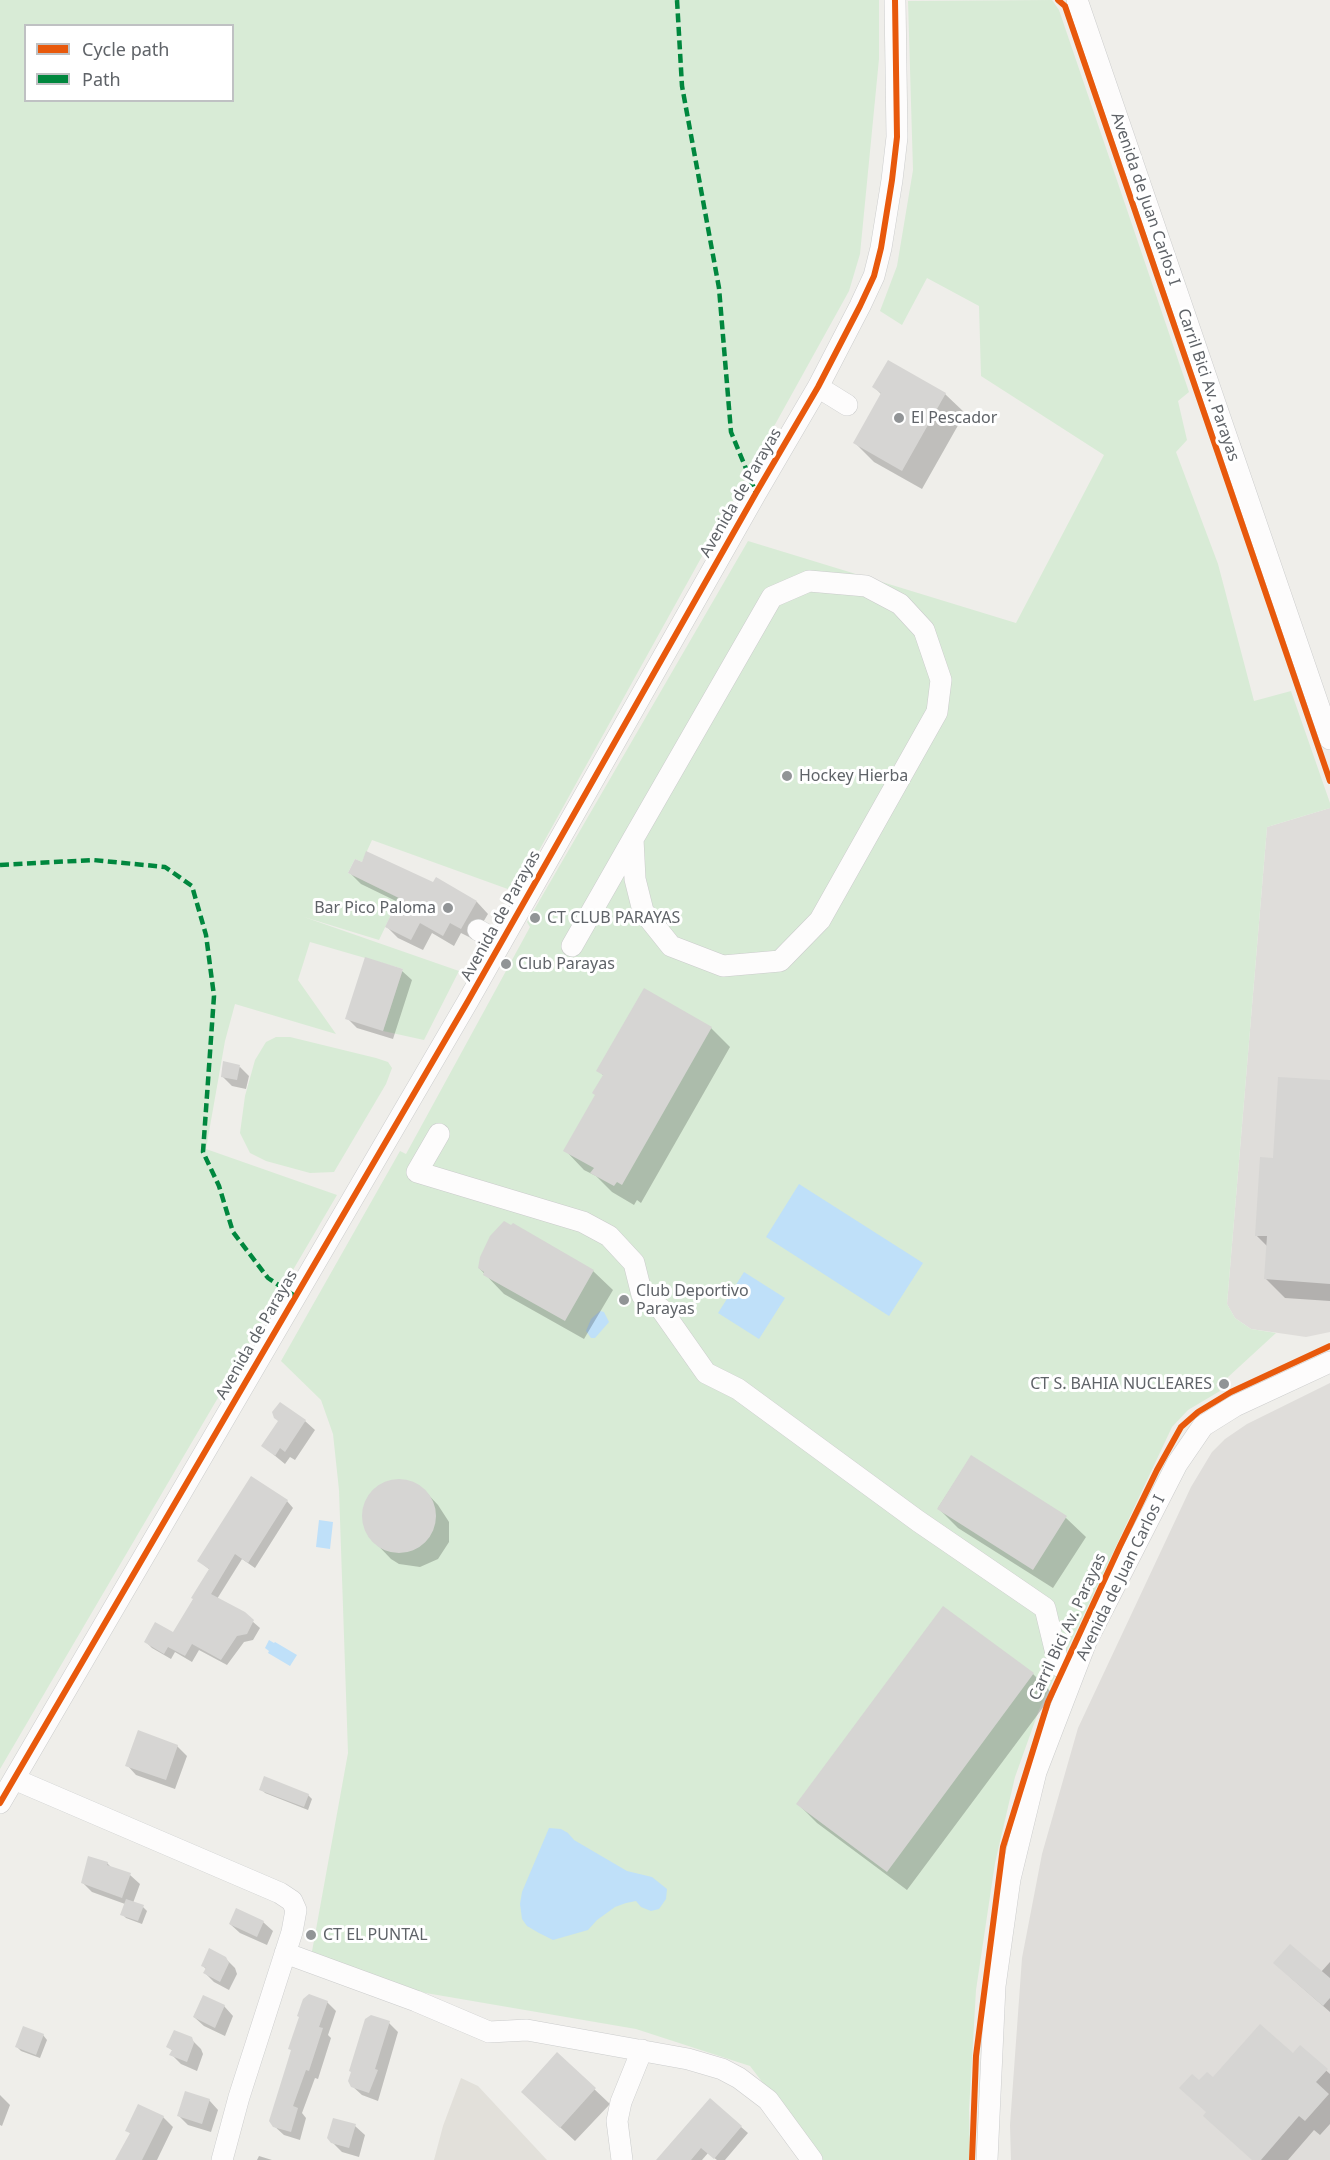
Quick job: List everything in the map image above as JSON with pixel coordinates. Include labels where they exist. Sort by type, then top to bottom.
[{"type":"street","name":"Avenida de Parayas","points":[[0,1803],[453,1027],[818,387],[860,306],[874,276],[881,248],[897,137],[896,0]]},
{"type":"street","name":"Avenida de Juan Carlos I","points":[[1077,0],[1330,739]]},
{"type":"street","points":[[818,387],[847,405]]},
{"type":"street","points":[[572,946],[633,839],[771,597],[809,581],[866,586],[900,604],[924,630],[941,680],[937,712],[820,920],[780,961],[723,966],[671,946],[643,911],[635,879],[633,839]]},
{"type":"street","points":[[478,930],[501,943]]},
{"type":"street","points":[[439,1134],[417,1172],[583,1222],[609,1236],[634,1263],[642,1295],[660,1309],[706,1373],[738,1389],[918,1521],[1045,1608],[1059,1666]]},
{"type":"street","name":"Avenida de Juan Carlos I","points":[[987,2160],[995,1986],[1010,1879],[1036,1772],[1086,1642],[1177,1464],[1203,1426],[1235,1406],[1330,1362]]},
{"type":"street","points":[[14,1779],[280,1893],[292,1901],[296,1910],[292,1932],[242,2088],[222,2160]]},
{"type":"street","points":[[285,1953],[416,2001],[489,2032],[527,2030],[707,2064],[739,2078],[768,2100],[812,2160]]},
{"type":"street","points":[[622,2160],[616,2121],[621,2102],[642,2050]]},
{"type":"shaded area","points":[[1330,808],[1330,1332],[1306,1337],[1251,1329],[1235,1318],[1227,1304],[1267,827]]},
{"type":"shaded area","points":[[1330,1383],[1330,2160],[1011,2160],[1010,2125],[1022,1958],[1042,1854],[1078,1728],[1191,1487],[1212,1452],[1225,1439],[1247,1424]]},
{"type":"shaded area","points":[[461,2078],[478,2086],[547,2160],[434,2160],[443,2126]]},
{"type":"green space","points":[[0,0],[879,0],[879,59],[860,254],[849,291],[516,892],[372,840],[362,862],[355,859],[348,873],[399,898],[379,940],[304,917],[459,971],[424,1040],[383,1031],[403,969],[310,942],[298,980],[336,1034],[235,1004],[225,1041],[206,1149],[337,1195],[0,1769]]},
{"type":"green space","name":"Club Deportivo Parayas","points":[[1052,0],[1059,10],[1189,392],[1178,401],[1187,440],[1176,452],[1218,564],[1254,701],[1291,691],[1330,803],[1330,808],[1267,827],[1227,1304],[1235,1318],[1251,1329],[1276,1333],[1227,1378],[1216,1384],[1220,1391],[1188,1410],[1172,1427],[1039,1710],[1015,1777],[995,1863],[976,1990],[969,2110],[970,2160],[822,2160],[750,2066],[636,2029],[414,1991],[311,1957],[348,1753],[339,1490],[333,1434],[321,1400],[281,1361],[400,1151],[406,1154],[530,927],[527,922],[748,541],[1016,623],[1104,455],[981,376],[979,306],[927,278],[902,325],[880,311],[897,266],[913,170],[908,1]]},
{"type":"green space","points":[[276,1037],[290,1037],[376,1058],[388,1062],[392,1068],[386,1084],[334,1172],[310,1173],[266,1161],[250,1153],[240,1133],[245,1096],[255,1060],[266,1042]]},
{"type":"water","points":[[799,1184],[923,1263],[889,1316],[766,1237]]},
{"type":"water","points":[[744,1272],[785,1298],[759,1339],[718,1313]]},
{"type":"water","points":[[600,1311],[604,1312],[609,1322],[595,1338],[591,1338],[586,1331],[591,1319]]},
{"type":"water","points":[[319,1520],[333,1522],[330,1549],[316,1547]]},
{"type":"water","points":[[269,1640],[297,1655],[290,1666],[268,1653],[269,1651],[265,1648]]},
{"type":"water","points":[[549,1828],[561,1829],[574,1840],[627,1871],[652,1877],[667,1889],[666,1899],[659,1909],[651,1911],[641,1907],[636,1901],[626,1903],[615,1907],[588,1930],[553,1940],[527,1926],[522,1919],[520,1904],[522,1892]]},
{"type":"building","name":"El Pescador","points":[[888,360],[946,393],[902,471],[853,443],[881,393],[872,387]]},
{"type":"building","points":[[366,851],[433,882],[436,877],[477,901],[461,929],[450,923],[443,936],[420,923],[411,940],[385,927],[399,898],[348,873],[355,859],[362,862]]},
{"type":"building","points":[[365,957],[403,969],[383,1031],[345,1019]]},
{"type":"building","points":[[644,988],[712,1027],[622,1185],[617,1182],[614,1186],[590,1173],[594,1168],[563,1151],[595,1095],[592,1093],[603,1075],[596,1071]]},
{"type":"building","points":[[223,1061],[240,1065],[237,1080],[221,1077]]},
{"type":"building","points":[[1278,1077],[1330,1080],[1330,1284],[1264,1279],[1267,1236],[1255,1236],[1260,1157],[1273,1158]]},
{"type":"building","points":[[504,1221],[511,1225],[513,1223],[594,1270],[565,1321],[483,1275],[484,1272],[478,1268],[480,1257],[490,1236]]},
{"type":"building","points":[[280,1402],[306,1420],[285,1452],[280,1448],[275,1456],[261,1446],[278,1421],[272,1412]]},
{"type":"building","points":[[971,1455],[1067,1516],[1033,1570],[937,1509]]},
{"type":"building","points":[[251,1476],[288,1500],[248,1563],[235,1554],[211,1594],[245,1612],[254,1620],[247,1634],[237,1636],[221,1660],[192,1644],[185,1656],[168,1647],[164,1654],[144,1642],[155,1622],[173,1632],[209,1569],[197,1561]]},
{"type":"building","points":[[399,1479],[420,1485],[430,1495],[436,1516],[430,1537],[420,1547],[399,1553],[378,1547],[368,1537],[362,1516],[368,1495],[378,1485]]},
{"type":"building","points":[[943,1606],[1034,1673],[887,1872],[796,1804]]},
{"type":"building","points":[[138,1730],[178,1745],[166,1780],[125,1766]]},
{"type":"building","points":[[264,1776],[309,1794],[304,1807],[259,1790]]},
{"type":"building","points":[[88,1856],[131,1873],[122,1898],[81,1883]]},
{"type":"building","points":[[126,1899],[144,1905],[138,1921],[120,1915]]},
{"type":"building","points":[[236,1908],[264,1921],[257,1937],[229,1924]]},
{"type":"building","points":[[1290,1944],[1330,1978],[1330,1998],[1323,2006],[1273,1963]]},
{"type":"building","points":[[209,1948],[226,1957],[229,1963],[220,1982],[203,1973],[206,1968],[201,1966]]},
{"type":"building","points":[[309,1994],[328,2001],[319,2027],[323,2028],[309,2071],[306,2070],[293,2106],[298,2108],[291,2132],[273,2127],[269,2121],[291,2050],[288,2049],[299,2017],[297,2016],[303,1999]]},
{"type":"building","points":[[203,1995],[225,2005],[215,2028],[193,2017]]},
{"type":"building","points":[[371,2015],[390,2021],[375,2069],[378,2070],[369,2093],[351,2087],[348,2081],[365,2019]]},
{"type":"building","points":[[1260,2024],[1293,2053],[1300,2045],[1328,2069],[1316,2082],[1329,2094],[1305,2121],[1299,2116],[1261,2160],[1252,2160],[1203,2116],[1206,2112],[1179,2088],[1192,2074],[1199,2080],[1207,2072],[1213,2077]]},
{"type":"building","points":[[23,2026],[44,2034],[36,2055],[15,2047]]},
{"type":"building","points":[[174,2030],[192,2037],[194,2043],[187,2062],[169,2055],[172,2050],[166,2047]]},
{"type":"building","points":[[557,2052],[596,2088],[560,2128],[521,2092]]},
{"type":"building","points":[[185,2091],[210,2099],[202,2124],[177,2116]]},
{"type":"building","points":[[710,2098],[742,2126],[714,2159],[701,2148],[691,2160],[656,2160]]},
{"type":"building","points":[[138,2104],[164,2116],[142,2160],[115,2160],[130,2133],[125,2131]]},
{"type":"building","points":[[333,2118],[356,2124],[349,2148],[331,2143],[327,2138]]},
{"type":"marked path","points":[[677,0],[682,86],[719,288],[731,432],[756,493]]},
{"type":"marked path","points":[[0,865],[93,860],[165,867],[192,886],[206,935],[214,996],[203,1152],[219,1186],[233,1232],[268,1278],[295,1296]]},
{"type":"cycle path","points":[[0,1803],[468,1001],[818,387],[860,306],[874,276],[881,248],[897,137],[895,0]]},
{"type":"cycle path","name":"Carril Bici Av. Parayas","points":[[1058,0],[1065,6],[1330,781]]},
{"type":"cycle path","name":"Carril Bici Av. Parayas","points":[[972,2160],[976,2056],[1003,1847],[1048,1702],[1120,1546],[1181,1427],[1198,1412],[1231,1392],[1330,1346]]},
{"type":"place","name":"El Pescador","points":[[899,418]]},
{"type":"place","name":"Hockey Hierba","points":[[787,776]]},
{"type":"place","name":"Bar Pico Paloma","points":[[448,908]]},
{"type":"place","name":"CT CLUB PARAYAS","points":[[535,918]]},
{"type":"place","name":"Club Parayas","points":[[506,964]]},
{"type":"place","name":"Club Deportivo Parayas","points":[[624,1300]]},
{"type":"place","name":"CT S. BAHIA NUCLEARES","points":[[1224,1384]]},
{"type":"place","name":"CT EL PUNTAL","points":[[311,1935]]}]
